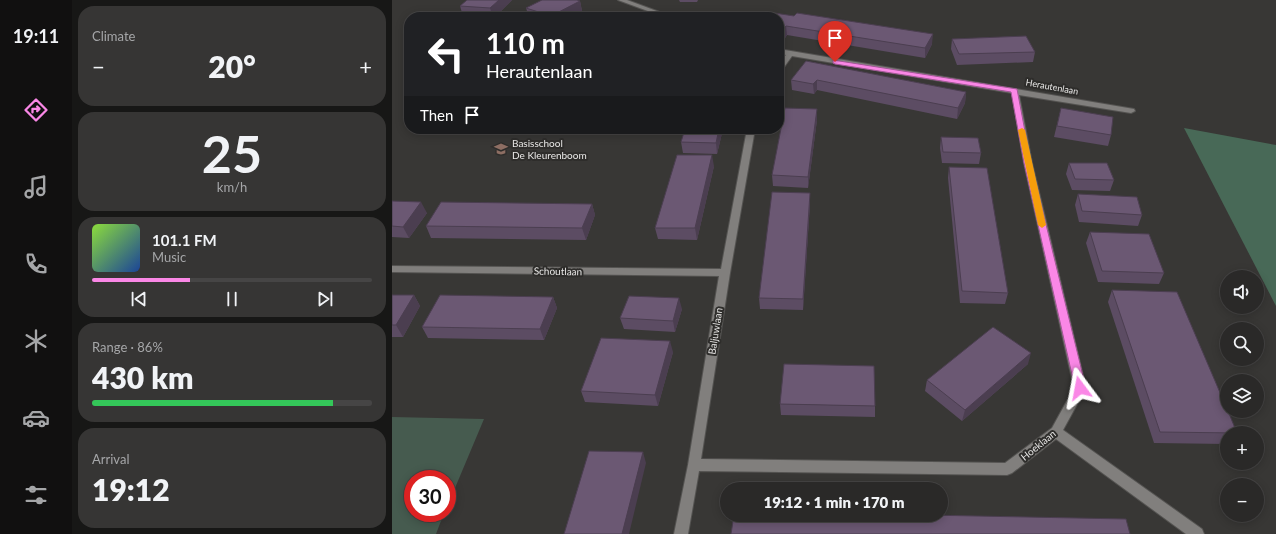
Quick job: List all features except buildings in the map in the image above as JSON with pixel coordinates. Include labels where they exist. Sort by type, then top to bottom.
[{"type":"street","points":[[621,0],[656,12]]},
{"type":"street","name":"Herautenlaan","points":[[784,52],[1131,111]]},
{"type":"street","points":[[784,62],[790,54]]},
{"type":"street","name":"Hoeklaan","points":[[694,465],[1007,469],[1056,432],[1080,388],[1028,163],[1015,91]]},
{"type":"street","name":"Baljuwlaan","points":[[681,534],[750,134]]},
{"type":"street","name":"Schoutlaan","points":[[392,269],[725,274]]},
{"type":"street","points":[[1056,432],[1197,534]]},
{"type":"green space","points":[[1184,128],[1276,145],[1276,306],[1264,283],[1264,270],[1257,270]]},
{"type":"green space","points":[[392,417],[484,419],[456,486],[456,470],[404,470],[404,522],[441,522],[436,534],[392,534]]},
{"type":"slow traffic","points":[[1022,130],[1042,225]]},
{"type":"place","name":"Basisschool De Kleurenboom","points":[[501,149]]},
{"type":"route","points":[[835,62],[1015,91],[1028,163],[1080,388]]}]
